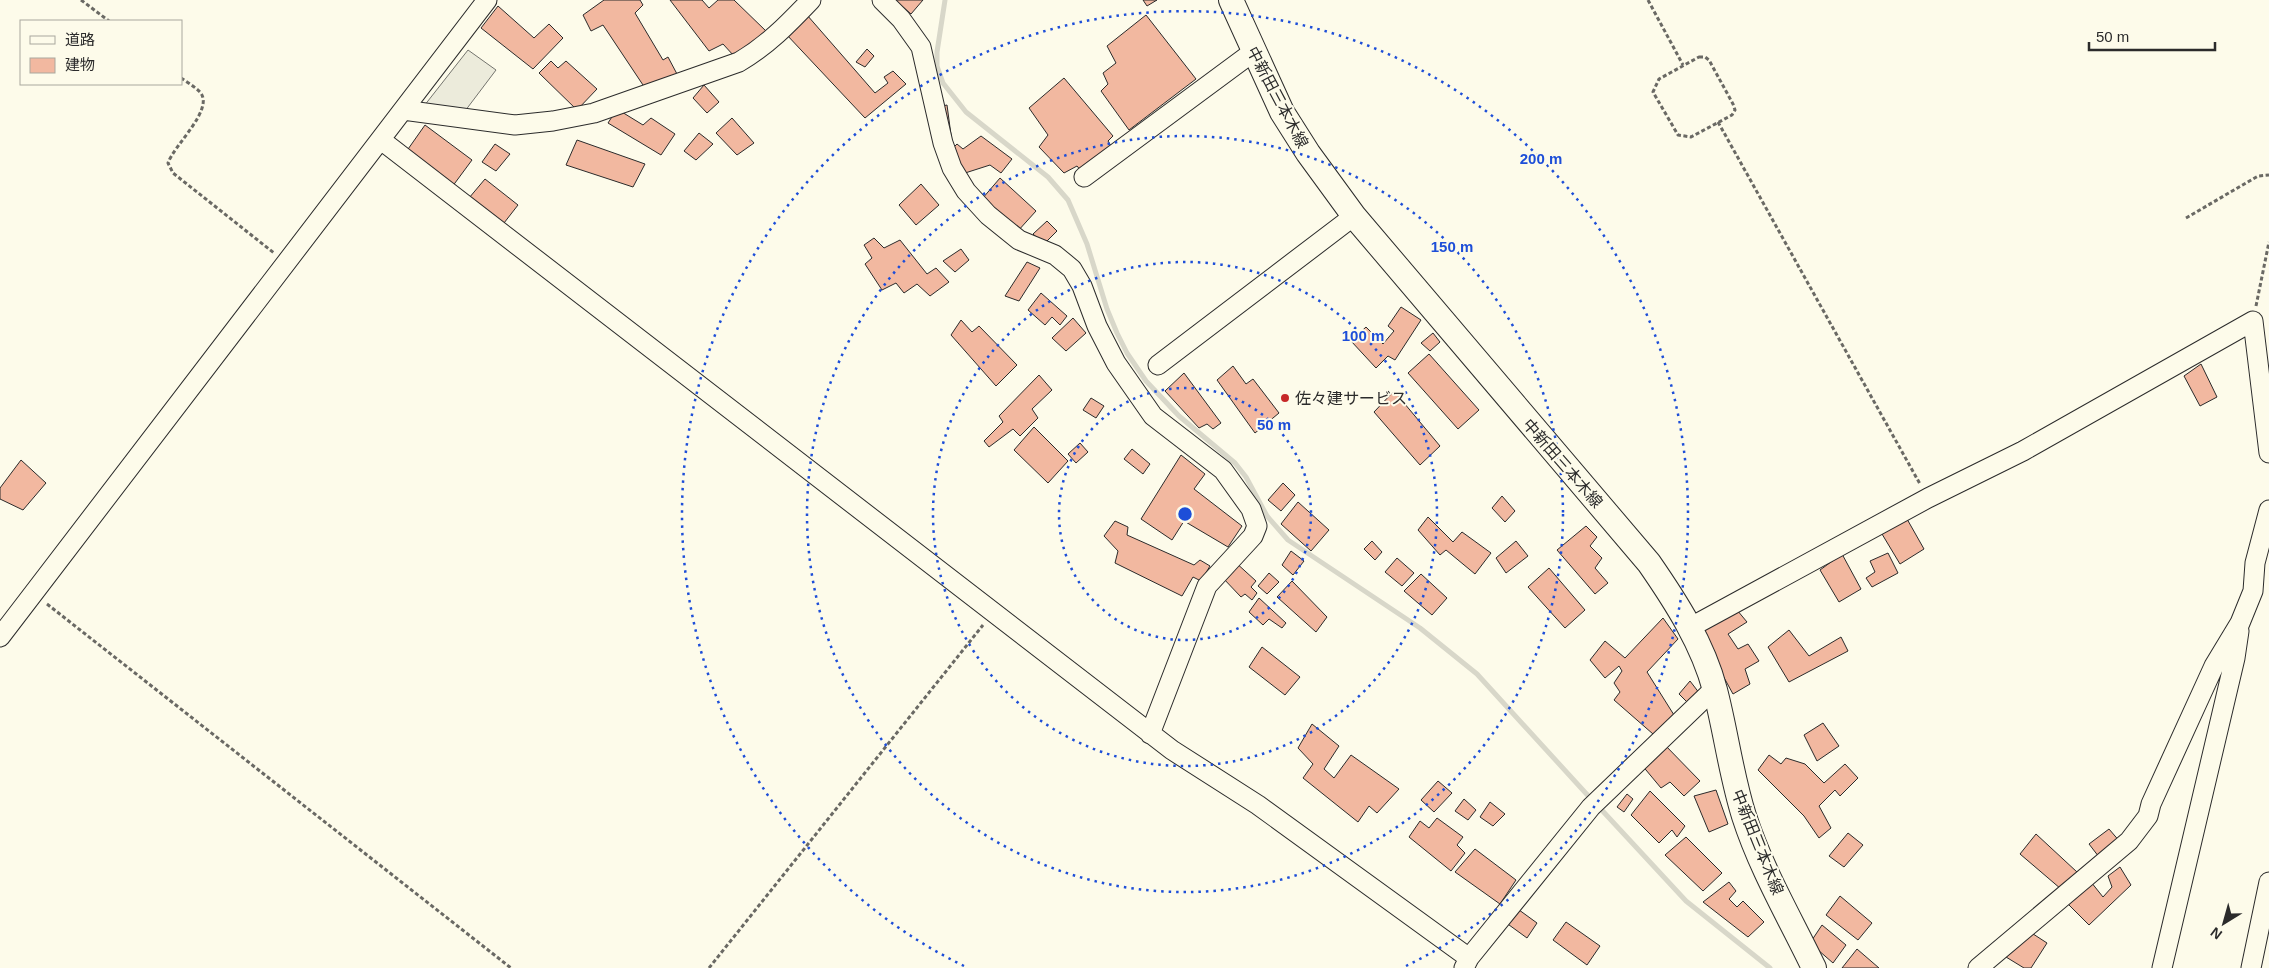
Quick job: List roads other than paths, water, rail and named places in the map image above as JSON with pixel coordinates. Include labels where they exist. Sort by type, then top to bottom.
[{"type":"main road","name":"中新田三本木線","points":[[1231,0],[1253,52],[1282,112],[1308,154],[1354,216],[1648,563],[1672,596],[1702,652],[1715,688],[1734,782],[1745,818],[1763,863],[1814,968]]},
{"type":"street","points":[[0,638],[487,0]]},
{"type":"street","points":[[403,110],[514,124],[553,121],[594,113],[739,62],[758,51],[782,32],[811,0]]},
{"type":"street","points":[[882,0],[901,19],[921,47],[943,142],[952,168],[966,191],[988,215],[1019,240],[1055,255],[1072,269],[1082,286],[1097,326],[1116,363],[1154,416],[1223,470],[1251,509],[1257,526],[1253,536],[1207,586],[1150,734]]},
{"type":"street","points":[[1084,178],[1253,52]]},
{"type":"street","points":[[381,140],[1150,734],[1258,806],[1466,963],[1595,803],[1715,688]]},
{"type":"street","points":[[1158,365],[1354,216]]},
{"type":"street","points":[[1689,628],[1928,498],[2023,451],[2253,321],[2269,452]]},
{"type":"street","points":[[1978,968],[2129,841],[2148,816],[2151,804],[2214,666],[2240,623],[2253,591],[2255,564],[2269,510]]},
{"type":"street","points":[[2162,968],[2235,658],[2240,623]]},
{"type":"street","points":[[2251,968],[2269,882]]},
{"type":"waterway","points":[[945,0],[937,52],[937,66],[943,83],[966,112],[1048,177],[1068,200],[1087,244],[1107,309],[1117,333],[1127,353],[1146,381],[1179,416],[1235,463],[1246,477],[1267,516],[1288,540],[1420,628],[1477,674],[1592,800]]},
{"type":"waterway","points":[[1598,806],[1686,901],[1770,968]]},
{"type":"place","name":"佐々建サービス","points":[[1285,398]]}]
